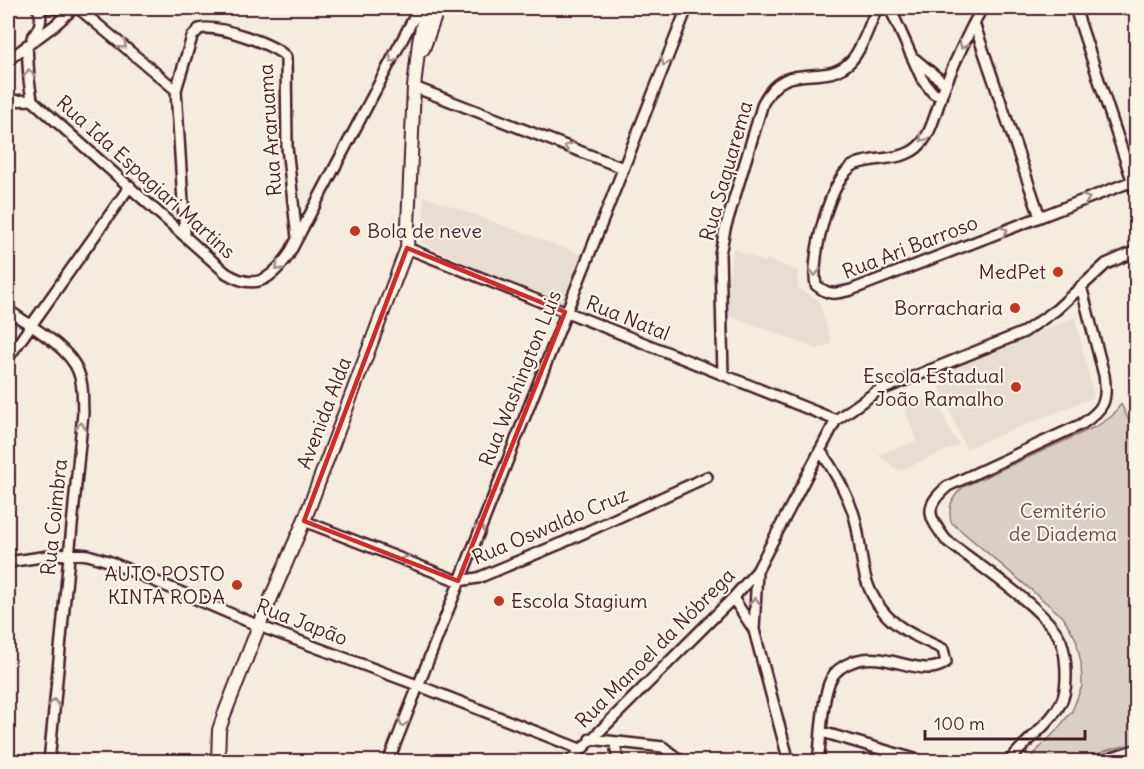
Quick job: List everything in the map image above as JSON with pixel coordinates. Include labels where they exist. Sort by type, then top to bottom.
[{"type":"main road","name":"Avenida Alda","points":[[218,762],[219,730],[224,715],[304,521],[407,248],[415,67],[426,8]]},
{"type":"main road","name":"Avenida Alda","points":[[415,67],[438,8]]},
{"type":"main road","points":[[1103,762],[1137,751]]},
{"type":"street","points":[[27,45],[40,26],[40,12],[37,8]]},
{"type":"street","points":[[49,8],[66,8]]},
{"type":"street","points":[[8,60],[76,8],[176,90],[185,234]]},
{"type":"street","name":"Rua Ida Espagiari Martins","points":[[27,45],[32,100],[185,234],[226,273],[239,281],[251,282],[264,279],[278,270],[298,239],[419,8]]},
{"type":"street","name":"Rua Washington Luis","points":[[387,762],[687,8]]},
{"type":"street","name":"Rua Saquarema","points":[[723,375],[720,254],[725,229],[763,103],[770,89],[781,80],[841,69],[852,60],[877,8]]},
{"type":"street","points":[[890,8],[922,79],[933,93],[940,97]]},
{"type":"street","name":"Rua Ari Barroso","points":[[982,8],[945,84],[926,137],[907,154],[856,164],[845,171],[828,207],[814,264],[816,285],[825,292],[838,293],[851,290],[1133,181]]},
{"type":"street","points":[[1075,8],[1137,192]]},
{"type":"street","points":[[974,23],[1040,217]]},
{"type":"street","name":"Rua Araruama","points":[[176,90],[192,37],[199,28],[211,27],[282,52],[287,62],[286,147],[298,239]]},
{"type":"street","points":[[914,58],[945,84]]},
{"type":"street","points":[[414,87],[623,168]]},
{"type":"street","points":[[8,101],[32,100]]},
{"type":"street","points":[[8,358],[130,186]]},
{"type":"street","name":"Rua Natal","points":[[407,248],[836,420]]},
{"type":"street","name":"Rua Manoel da Nóbrega","points":[[569,762],[733,598],[757,571],[836,420],[876,392],[1024,332],[1056,310],[1106,264],[1137,251]]},
{"type":"street","points":[[1009,762],[1055,712],[1062,699],[1066,667],[1060,637],[1039,614],[946,540],[931,516],[931,504],[948,486],[1082,424],[1104,403],[1106,390],[1104,375],[1081,286]]},
{"type":"street","name":"Rua Coimbra","points":[[8,310],[71,357],[79,372],[82,385],[83,413],[49,762]]},
{"type":"street","points":[[818,762],[827,689],[832,677],[845,665],[858,659],[872,657],[935,669],[943,665],[946,659],[943,649],[903,629],[883,612],[871,593],[862,570],[854,515],[843,487],[820,450]]},
{"type":"street","name":"Rua Oswaldo Cruz","points":[[304,521],[458,581],[478,578],[707,477]]},
{"type":"street","name":"Rua Japão","points":[[8,562],[69,553],[88,555],[108,561],[259,626],[580,749]]},
{"type":"street","points":[[757,571],[754,630],[789,762]]},
{"type":"street","points":[[733,598],[754,630]]},
{"type":"street","points":[[822,732],[925,762]]},
{"type":"street","points":[[590,739],[663,747],[682,762]]},
{"type":"street","points":[[615,743],[618,762]]},
{"type":"highlighted area","points":[[407,248],[565,312],[458,581],[304,521]]},
{"type":"shaded area","points":[[424,196],[586,256],[565,309],[422,243]]},
{"type":"shaded area","points":[[733,248],[764,262],[767,259],[799,271],[797,281],[799,289],[818,300],[832,343],[817,349],[725,314]]},
{"type":"shaded area","name":"Escola Estadual João Ramalho","points":[[1075,317],[1094,397],[966,449],[935,377]]},
{"type":"shaded area","points":[[936,396],[950,431],[959,445],[899,471],[878,455],[916,441],[905,409]]},
{"type":"green space","name":"Cemitério de Diadema","points":[[1121,404],[1136,436],[1136,743],[1108,750],[1080,761],[1027,761],[1072,711],[1082,686],[1081,663],[1076,639],[1063,617],[951,522],[951,503],[963,487],[1097,426],[1112,416]]},
{"type":"place","name":"Bola de neve","points":[[355,231]]},
{"type":"place","name":"MedPet","points":[[1058,272]]},
{"type":"place","name":"Borracharia","points":[[1015,308]]},
{"type":"place","name":"Escola Estadual João Ramalho","points":[[1016,387]]},
{"type":"place","name":"AUTO POSTO KINTA RODA","points":[[237,585]]},
{"type":"place","name":"Escola Stagium","points":[[499,601]]}]
